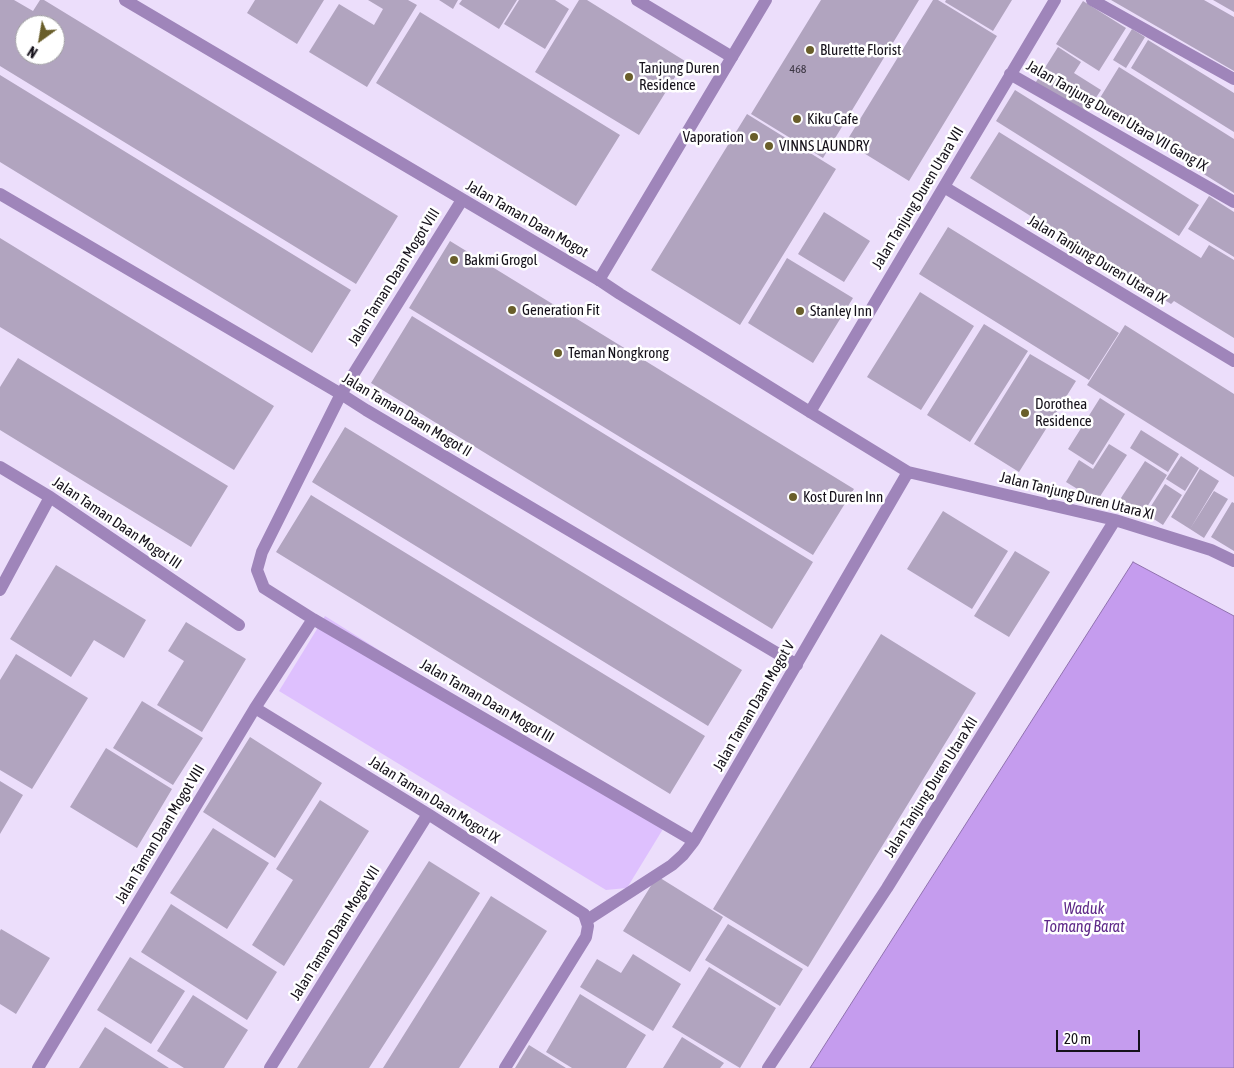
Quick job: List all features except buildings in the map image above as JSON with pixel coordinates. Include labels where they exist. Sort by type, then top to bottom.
[{"type":"street","name":"Jalan Taman Daan Mogot","points":[[125,0],[599,280],[908,472]]},
{"type":"street","points":[[637,0],[732,57]]},
{"type":"street","points":[[599,280],[766,0]]},
{"type":"street","name":"Jalan Tanjung Duren Utara VII","points":[[810,412],[1055,0]]},
{"type":"street","points":[[1092,0],[1234,79]]},
{"type":"street","name":"Jalan Tanjung Duren Utara VII Gang IX","points":[[1010,74],[1234,202]]},
{"type":"street","name":"Jalan Tanjung Duren Utara IX","points":[[944,188],[1234,361]]},
{"type":"street","name":"Jalan Taman Daan Mogot II","points":[[0,194],[797,665]]},
{"type":"street","name":"Jalan Taman Daan Mogot VIII","points":[[264,588],[257,570],[262,552],[341,394],[462,200]]},
{"type":"street","name":"Jalan Taman Daan Mogot III","points":[[0,467],[50,497],[239,625]]},
{"type":"street","name":"Jalan Taman Daan Mogot V","points":[[588,923],[672,865],[694,841],[908,472]]},
{"type":"street","name":"Jalan Tanjung Duren Utara XI","points":[[908,472],[1115,520],[1211,550],[1234,561]]},
{"type":"street","points":[[0,590],[50,497]]},
{"type":"street","name":"Jalan Tanjung Duren Utara XII","points":[[768,1068],[886,888],[1115,520]]},
{"type":"street","name":"Jalan Taman Daan Mogot III","points":[[264,588],[313,619],[694,841]]},
{"type":"street","name":"Jalan Taman Daan Mogot VIII","points":[[38,1068],[255,708],[313,619]]},
{"type":"street","name":"Jalan Taman Daan Mogot IX","points":[[255,708],[428,814],[584,914],[588,923]]},
{"type":"street","name":"Jalan Taman Daan Mogot VII","points":[[270,1068],[428,814]]},
{"type":"street","points":[[505,1068],[586,937],[588,923]]},
{"type":"shaded area","points":[[325,616],[663,829],[627,888],[606,890],[279,691]]},
{"type":"water","name":"Waduk Tomang Barat","points":[[1133,562],[1234,616],[1234,1068],[810,1068]]},
{"type":"place","name":"Blurette Florist","points":[[810,50]]},
{"type":"place","name":"Tanjung Duren Residence","points":[[629,77]]},
{"type":"place","name":"Kiku Cafe","points":[[797,119]]},
{"type":"place","name":"Vaporation","points":[[754,137]]},
{"type":"place","name":"VINNS LAUNDRY","points":[[769,146]]},
{"type":"place","name":"Bakmi Grogol","points":[[454,260]]},
{"type":"place","name":"Generation Fit","points":[[512,310]]},
{"type":"place","name":"Stanley Inn","points":[[800,311]]},
{"type":"place","name":"Teman Nongkrong","points":[[558,353]]},
{"type":"place","name":"Dorothea Residence","points":[[1025,413]]},
{"type":"place","name":"Kost Duren Inn","points":[[793,497]]}]
